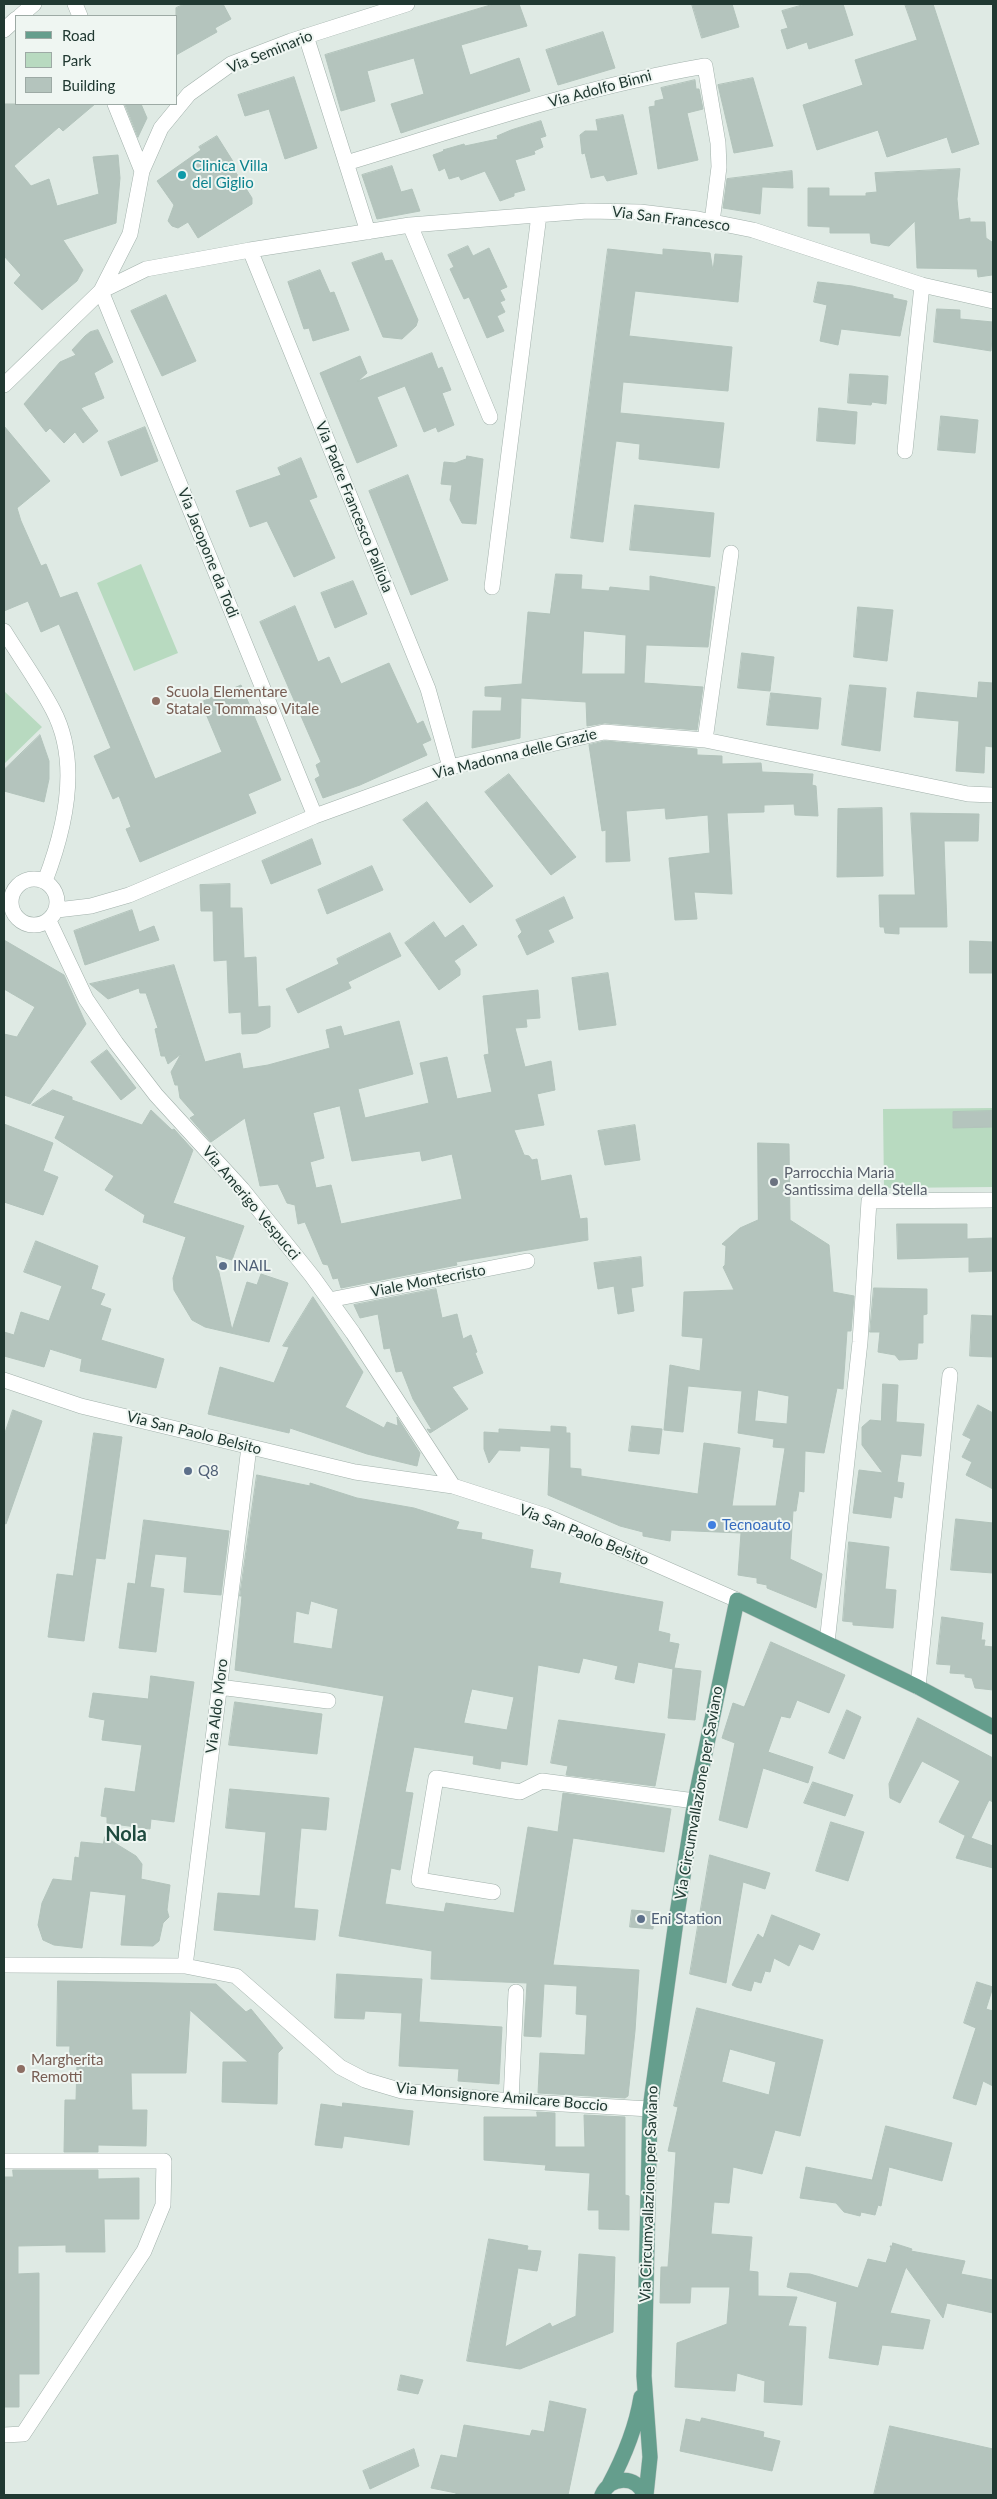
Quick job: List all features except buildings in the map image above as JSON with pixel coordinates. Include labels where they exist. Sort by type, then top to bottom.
[{"type":"main road","name":"Via San Paolo Belsito","points":[[738,1600],[918,1687],[993,1727]]},
{"type":"main road","name":"Via Circumvallazione per Saviano","points":[[645,2495],[650,2457],[644,2376],[650,2109],[695,1801],[738,1600]]},
{"type":"main road","name":"Via Circumvallazione per Saviano","points":[[606,2490],[627,2447],[638,2414],[644,2376]]},
{"type":"main road","points":[[606,2490],[623,2480],[631,2481],[638,2485],[645,2495]]},
{"type":"street","points":[[21,15],[34,4]]},
{"type":"street","name":"Via Seminario","points":[[4,385],[102,291],[130,234],[142,171],[161,128],[189,94],[232,64],[306,36],[407,4]]},
{"type":"street","points":[[4,30],[15,20]]},
{"type":"street","points":[[306,36],[368,232]]},
{"type":"street","name":"Via Adolfo Binni","points":[[346,163],[550,102],[645,76],[705,66],[718,143],[719,167],[712,222]]},
{"type":"street","points":[[115,105],[142,171]]},
{"type":"street","name":"Via San Francesco","points":[[102,291],[146,269],[250,250],[410,225],[587,211],[640,212],[753,230],[922,285],[993,301]]},
{"type":"street","points":[[492,587],[540,215]]},
{"type":"street","points":[[410,225],[490,417]]},
{"type":"street","name":"Via Padre Francesco Palliola","points":[[250,250],[428,688],[450,767]]},
{"type":"street","points":[[905,451],[922,285]]},
{"type":"street","name":"Via Jacopone da Todi","points":[[102,291],[315,816]]},
{"type":"street","points":[[705,740],[731,553]]},
{"type":"street","points":[[4,631],[53,710],[62,734],[67,761],[66,802],[60,837],[44,881]]},
{"type":"street","name":"Via Madonna delle Grazie","points":[[53,915],[129,895],[315,816],[450,767],[604,732],[705,740],[968,794],[993,795]]},
{"type":"street","points":[[38,879],[44,881],[55,891],[58,898],[53,915],[35,926],[21,922],[12,910],[8,898],[23,882],[38,879]]},
{"type":"street","name":"Via Amerigo Vespucci","points":[[53,915],[86,999],[116,1043],[156,1095],[242,1188],[312,1276],[354,1333],[453,1486]]},
{"type":"street","points":[[827,1643],[860,1342],[869,1201],[993,1200]]},
{"type":"street","name":"Viale Montecristo","points":[[329,1300],[527,1262]]},
{"type":"street","points":[[918,1687],[950,1375]]},
{"type":"street","name":"Via San Paolo Belsito","points":[[4,1380],[81,1406],[249,1447],[355,1472],[453,1486],[546,1516],[738,1600]]},
{"type":"street","name":"Via Aldo Moro","points":[[185,1966],[249,1447]]},
{"type":"street","points":[[219,1687],[328,1701]]},
{"type":"street","points":[[493,1892],[419,1880],[436,1778],[520,1792],[542,1781],[695,1801]]},
{"type":"street","name":"Via Monsignore Amilcare Boccio","points":[[4,1965],[185,1966],[236,1976],[340,2067],[365,2080],[402,2091],[511,2101],[650,2109]]},
{"type":"street","points":[[511,2101],[516,1992]]},
{"type":"street","points":[[4,2161],[164,2162],[162,2205],[144,2251],[23,2434],[4,2435]]},
{"type":"green space","points":[[141,564],[178,653],[134,671],[97,583]]},
{"type":"green space","points":[[4,691],[42,727],[4,764]]},
{"type":"green space","points":[[993,1108],[993,1187],[884,1188],[883,1109]]},
{"type":"place","name":"Clinica Villa del Giglio","points":[[182,175]]},
{"type":"place","name":"Scuola Elementare Statale Tommaso Vitale","points":[[156,701]]},
{"type":"place","name":"Parrocchia Maria Santissima della Stella","points":[[774,1182]]},
{"type":"place","name":"INAIL","points":[[223,1266]]},
{"type":"place","name":"Q8","points":[[188,1471]]},
{"type":"place","name":"Tecnoauto","points":[[712,1525]]},
{"type":"place","name":"Eni Station","points":[[641,1919]]},
{"type":"place","name":"Margherita Remotti","points":[[21,2069]]},
{"type":"district","name":"Nola","points":[[126,1835]]}]
